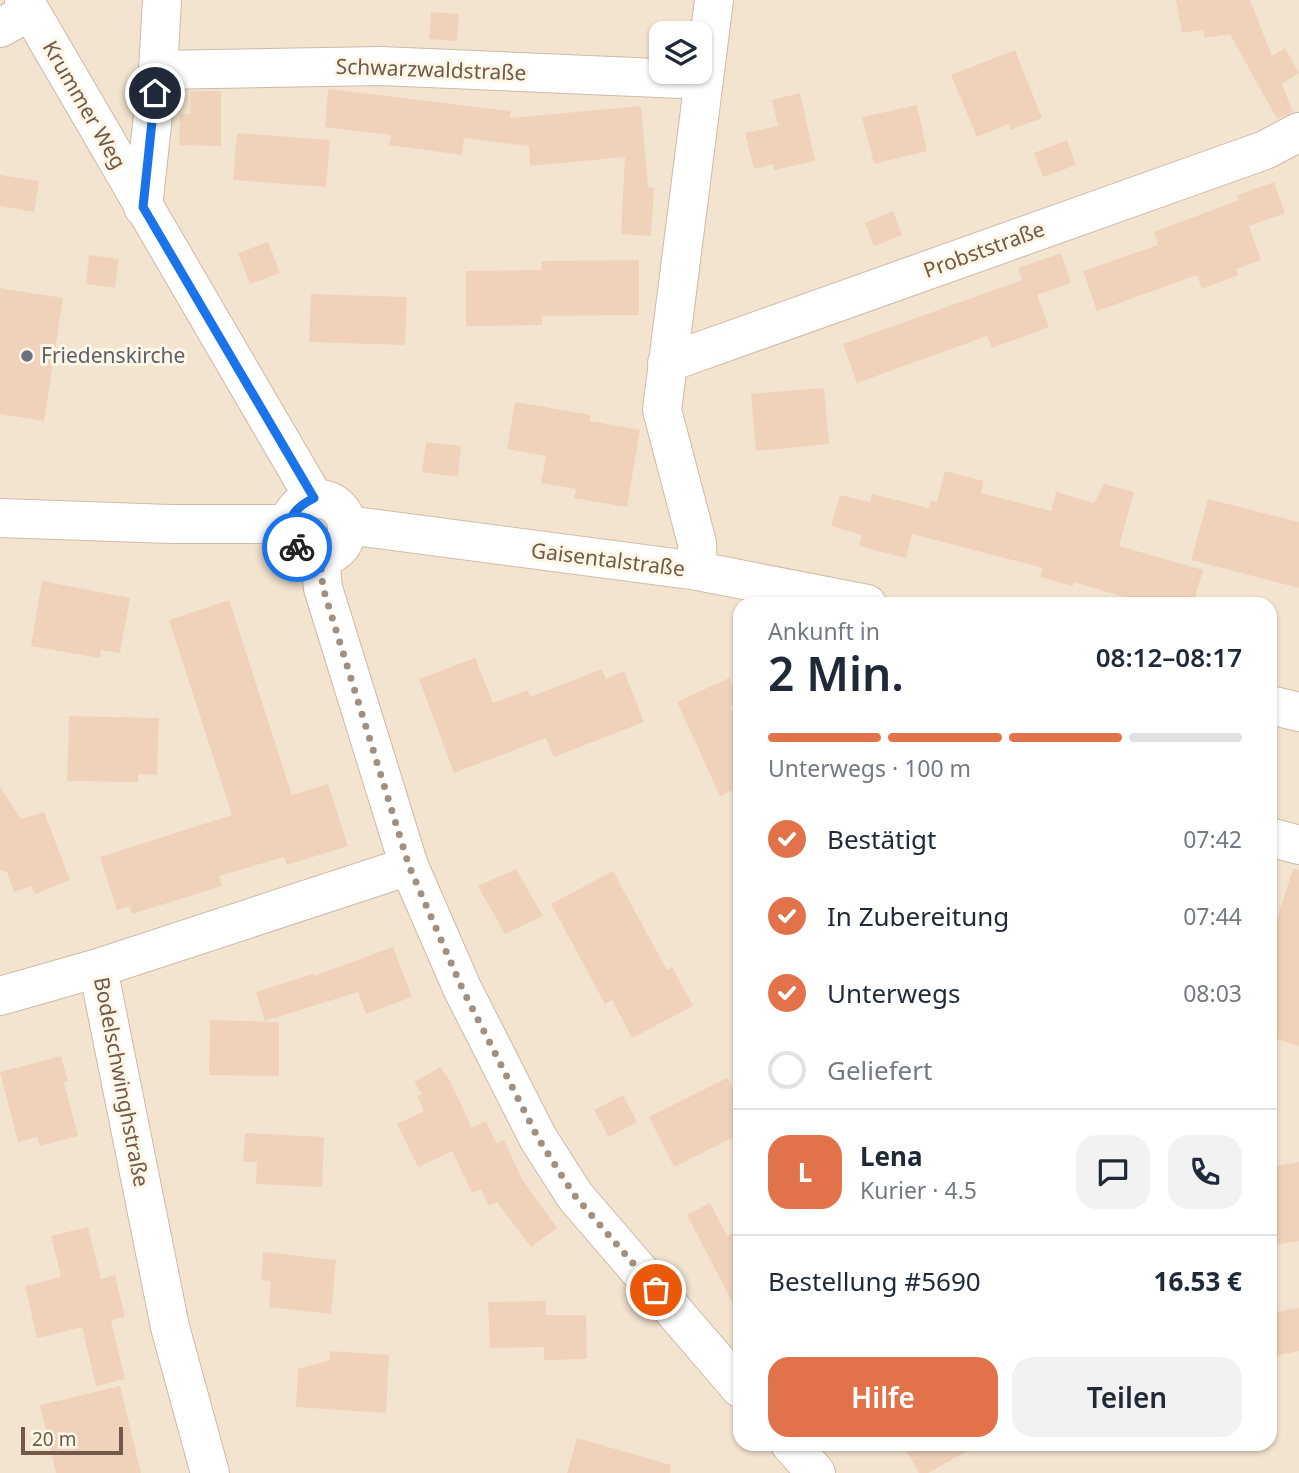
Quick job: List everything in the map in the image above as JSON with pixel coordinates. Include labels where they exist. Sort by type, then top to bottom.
[{"type":"street","points":[[143,207],[158,70],[162,0]]},
{"type":"street","points":[[712,22],[715,0]]},
{"type":"street","name":"Krummer Weg","points":[[18,13],[143,207],[302,511]]},
{"type":"street","name":"Schwarzwaldstraße","points":[[158,70],[381,65],[649,77]]},
{"type":"street","points":[[698,572],[697,543],[662,410],[703,84]]},
{"type":"street","name":"Probststraße","points":[[667,363],[1252,155],[1299,132]]},
{"type":"street","points":[[0,518],[170,524],[302,511],[332,503],[341,510],[347,525],[342,545],[330,555],[320,557],[304,553],[295,546],[290,536],[302,511]]},
{"type":"street","name":"Gaisentalstraße","points":[[347,525],[698,572],[830,597]]},
{"type":"street","points":[[320,557],[323,588],[409,866],[462,988],[545,1149],[575,1196],[733,1380]]},
{"type":"street","points":[[1277,707],[1299,712]]},
{"type":"street","points":[[1277,839],[1299,845]]},
{"type":"street","name":"Bodelschwinghstraße","points":[[210,1473],[170,1327],[98,968],[409,866]]},
{"type":"street","points":[[0,996],[98,968]]},
{"type":"street","points":[[797,1451],[817,1473]]},
{"type":"shaded area","points":[[0,0],[1299,0],[1299,1473],[0,1473]]},
{"type":"building","points":[[1176,0],[1250,0],[1272,56],[1285,48],[1299,73],[1282,84],[1293,112],[1277,119],[1230,34],[1205,38],[1203,30],[1182,33]]},
{"type":"building","points":[[431,12],[459,14],[457,41],[429,39]]},
{"type":"building","points":[[1015,50],[1042,118],[1010,130],[1009,124],[977,137],[951,75]]},
{"type":"building","points":[[328,89],[511,111],[510,118],[641,106],[648,187],[654,188],[651,236],[621,234],[625,157],[530,166],[529,146],[464,138],[462,155],[389,145],[391,135],[325,127]]},
{"type":"building","points":[[191,91],[221,91],[221,146],[179,145],[180,114],[190,114]]},
{"type":"building","points":[[800,93],[815,161],[774,170],[773,164],[754,169],[745,133],[778,126],[772,100]]},
{"type":"building","points":[[917,105],[927,151],[874,164],[862,117]]},
{"type":"building","points":[[237,133],[330,140],[326,187],[233,180]]},
{"type":"building","points":[[1067,140],[1076,165],[1043,177],[1034,153]]},
{"type":"building","points":[[0,175],[39,181],[34,212],[0,206]]},
{"type":"building","points":[[1274,182],[1285,213],[1249,226],[1261,260],[1236,269],[1238,275],[1202,289],[1197,275],[1097,311],[1083,271],[1158,245],[1154,232],[1239,200],[1237,195]]},
{"type":"building","points":[[893,211],[902,235],[874,246],[865,223]]},
{"type":"building","points":[[268,242],[280,273],[250,284],[238,253]]},
{"type":"building","points":[[1061,253],[1071,283],[1037,295],[1049,327],[992,348],[987,336],[857,383],[843,344],[1022,280],[1018,268]]},
{"type":"building","points":[[89,255],[119,259],[115,288],[86,284]]},
{"type":"building","points":[[639,260],[639,315],[542,316],[542,325],[466,326],[466,271],[542,270],[541,261]]},
{"type":"building","name":"Friedenskirche","points":[[0,288],[63,298],[44,421],[0,414]]},
{"type":"building","points":[[311,294],[407,297],[405,345],[309,342]]},
{"type":"building","points":[[824,388],[829,444],[756,451],[751,394]]},
{"type":"building","points":[[515,402],[591,415],[590,421],[640,430],[627,507],[574,498],[576,489],[541,483],[546,456],[507,449]]},
{"type":"building","points":[[426,442],[461,446],[458,477],[422,472]]},
{"type":"building","points":[[945,471],[984,481],[981,493],[1051,511],[1056,492],[1094,503],[1104,484],[1134,492],[1119,546],[1203,570],[1195,597],[1124,597],[1074,582],[1073,586],[1040,577],[1043,568],[912,534],[906,558],[859,546],[862,535],[831,526],[840,495],[870,502],[872,494],[929,508],[931,500],[937,502]]},
{"type":"building","points":[[1208,499],[1299,522],[1299,588],[1191,560]]},
{"type":"building","points":[[42,581],[130,598],[120,653],[101,650],[100,658],[31,646]]},
{"type":"building","points":[[229,600],[292,795],[328,784],[348,846],[287,865],[284,857],[219,876],[222,886],[132,914],[129,906],[117,910],[100,857],[232,815],[169,620]]},
{"type":"building","points":[[475,658],[493,703],[528,690],[530,697],[602,669],[606,679],[624,671],[644,722],[554,757],[546,738],[454,773],[419,679]]},
{"type":"building","points":[[729,678],[733,687],[733,706],[730,707],[733,714],[733,790],[720,796],[677,702]]},
{"type":"building","points":[[69,716],[159,718],[157,775],[138,774],[138,782],[67,781]]},
{"type":"building","points":[[0,787],[21,819],[44,812],[70,880],[35,894],[31,886],[14,892],[7,872],[0,870]]},
{"type":"building","points":[[516,869],[543,916],[505,934],[478,886]]},
{"type":"building","points":[[1293,869],[1299,870],[1299,1046],[1277,1039],[1277,918]]},
{"type":"building","points":[[613,871],[667,970],[672,967],[693,1006],[632,1038],[612,1000],[605,1004],[551,904]]},
{"type":"building","points":[[393,947],[412,997],[366,1014],[358,992],[265,1021],[256,992],[313,974],[314,976]]},
{"type":"building","points":[[210,1020],[279,1022],[279,1076],[209,1075]]},
{"type":"building","points":[[61,1056],[68,1081],[64,1082],[78,1136],[40,1146],[37,1137],[18,1142],[0,1072]]},
{"type":"building","points":[[440,1067],[449,1079],[472,1128],[486,1121],[497,1144],[504,1140],[522,1179],[557,1228],[531,1247],[497,1202],[489,1206],[481,1189],[472,1193],[452,1151],[418,1167],[397,1124],[424,1111],[417,1096],[422,1094],[414,1082]]},
{"type":"building","points":[[727,1078],[733,1090],[733,1138],[674,1167],[649,1117]]},
{"type":"building","points":[[623,1095],[637,1122],[609,1137],[594,1110]]},
{"type":"building","points":[[245,1133],[324,1137],[322,1187],[256,1184],[257,1162],[243,1162]]},
{"type":"building","points":[[1299,1162],[1299,1241],[1277,1245],[1277,1166]]},
{"type":"building","points":[[710,1203],[727,1236],[733,1233],[733,1304],[687,1215]]},
{"type":"building","points":[[88,1227],[101,1279],[115,1275],[125,1317],[111,1320],[125,1379],[96,1386],[82,1327],[37,1338],[25,1286],[61,1277],[51,1236]]},
{"type":"building","points":[[263,1252],[336,1260],[331,1314],[269,1307],[271,1281],[261,1280]]},
{"type":"building","points":[[546,1301],[546,1315],[586,1315],[587,1359],[544,1360],[544,1347],[490,1348],[488,1302]]},
{"type":"building","points":[[1299,1308],[1299,1351],[1277,1356],[1277,1312]]},
{"type":"building","points":[[330,1351],[389,1355],[386,1413],[296,1407],[298,1369],[330,1360]]},
{"type":"building","points":[[120,1386],[141,1473],[56,1473],[40,1405]]},
{"type":"building","points":[[577,1438],[671,1465],[670,1473],[567,1473]]},
{"type":"building","points":[[906,1451],[967,1451],[928,1473],[919,1473]]},
{"type":"way so far","points":[[297,547],[304,553],[320,557],[323,588],[409,866],[462,988],[538,1138],[562,1176],[575,1196],[656,1290]]},
{"type":"place","name":"Friedenskirche","points":[[27,356]]},
{"type":"route","points":[[155,93],[143,207],[314,498],[300,505],[289,524],[290,536],[297,547]]}]
